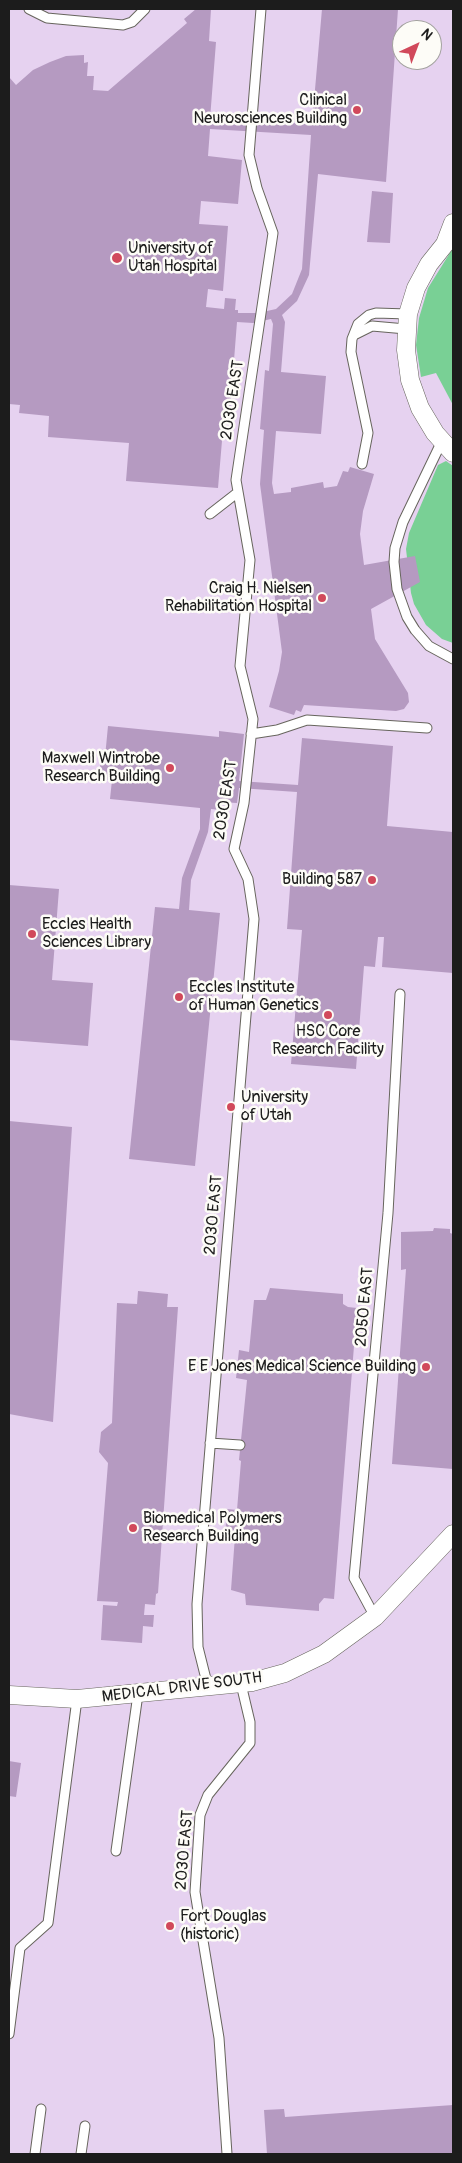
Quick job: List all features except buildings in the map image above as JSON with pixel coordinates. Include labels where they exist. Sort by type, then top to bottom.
[{"type":"street","points":[[448,447],[427,421],[414,394],[407,366],[407,322],[416,288],[429,264],[445,244],[453,223]]},
{"type":"street","name":"MEDICAL DRIVE SOUTH","points":[[9,1695],[77,1699],[241,1684],[285,1673],[324,1654],[375,1617],[453,1534]]},
{"type":"lane","points":[[29,9],[47,18],[123,25],[132,22],[145,9]]},
{"type":"lane","name":"2030 EAST","points":[[208,1688],[198,1647],[197,1604],[254,919],[248,879],[234,849],[244,803],[253,719],[240,666],[250,560],[236,493],[236,480],[273,233],[256,188],[250,155],[261,9]]},
{"type":"lane","points":[[362,464],[368,433],[351,352],[353,336],[358,324],[369,315],[376,313],[407,322]]},
{"type":"lane","points":[[353,336],[372,326],[407,322]]},
{"type":"lane","points":[[448,447],[403,522],[395,548],[394,562],[397,589],[414,630],[433,650],[453,659]]},
{"type":"lane","points":[[210,514],[236,493]]},
{"type":"lane","points":[[251,734],[278,730],[307,720],[427,728]]},
{"type":"lane","name":"2050 EAST","points":[[375,1617],[354,1578],[388,1213],[400,994]]},
{"type":"lane","points":[[210,1443],[240,1445]]},
{"type":"lane","name":"2030 EAST","points":[[227,2154],[219,2038],[195,1892],[200,1815],[208,1795],[250,1743],[250,1722],[241,1684]]},
{"type":"lane","points":[[116,1851],[138,1694]]},
{"type":"lane","points":[[9,2034],[20,1948],[48,1923],[77,1699]]},
{"type":"lane","points":[[35,2154],[41,2109]]},
{"type":"lane","points":[[80,2154],[85,2126]]},
{"type":"shaded area","name":"University of Utah","points":[[9,9],[453,9],[453,2154],[9,2154]]},
{"type":"green space","points":[[453,248],[453,405],[436,373],[421,377],[416,345],[419,318],[428,288]]},
{"type":"green space","points":[[446,461],[453,466],[453,643],[442,639],[426,625],[414,604],[406,549],[409,533],[438,465]]},
{"type":"place","name":"Clinical Neurosciences Building","points":[[357,110]]},
{"type":"place","name":"University of Utah Hospital","points":[[117,258]]},
{"type":"place","name":"Craig H. Nielsen Rehabilitation Hospital","points":[[322,598]]},
{"type":"place","name":"Maxwell Wintrobe Research Building","points":[[170,768]]},
{"type":"place","name":"Building 587","points":[[372,880]]},
{"type":"place","name":"Eccles Health Sciences Library","points":[[32,934]]},
{"type":"place","name":"Eccles Institute of Human Genetics","points":[[179,997]]},
{"type":"place","name":"HSC Core Research Facility","points":[[328,1015]]},
{"type":"place","name":"University of Utah","points":[[231,1107]]},
{"type":"place","name":"E E Jones Medical Science Building","points":[[426,1367]]},
{"type":"place","name":"Biomedical Polymers Research Building","points":[[133,1528]]},
{"type":"place","name":"Fort Douglas (historic)","points":[[170,1926]]}]
